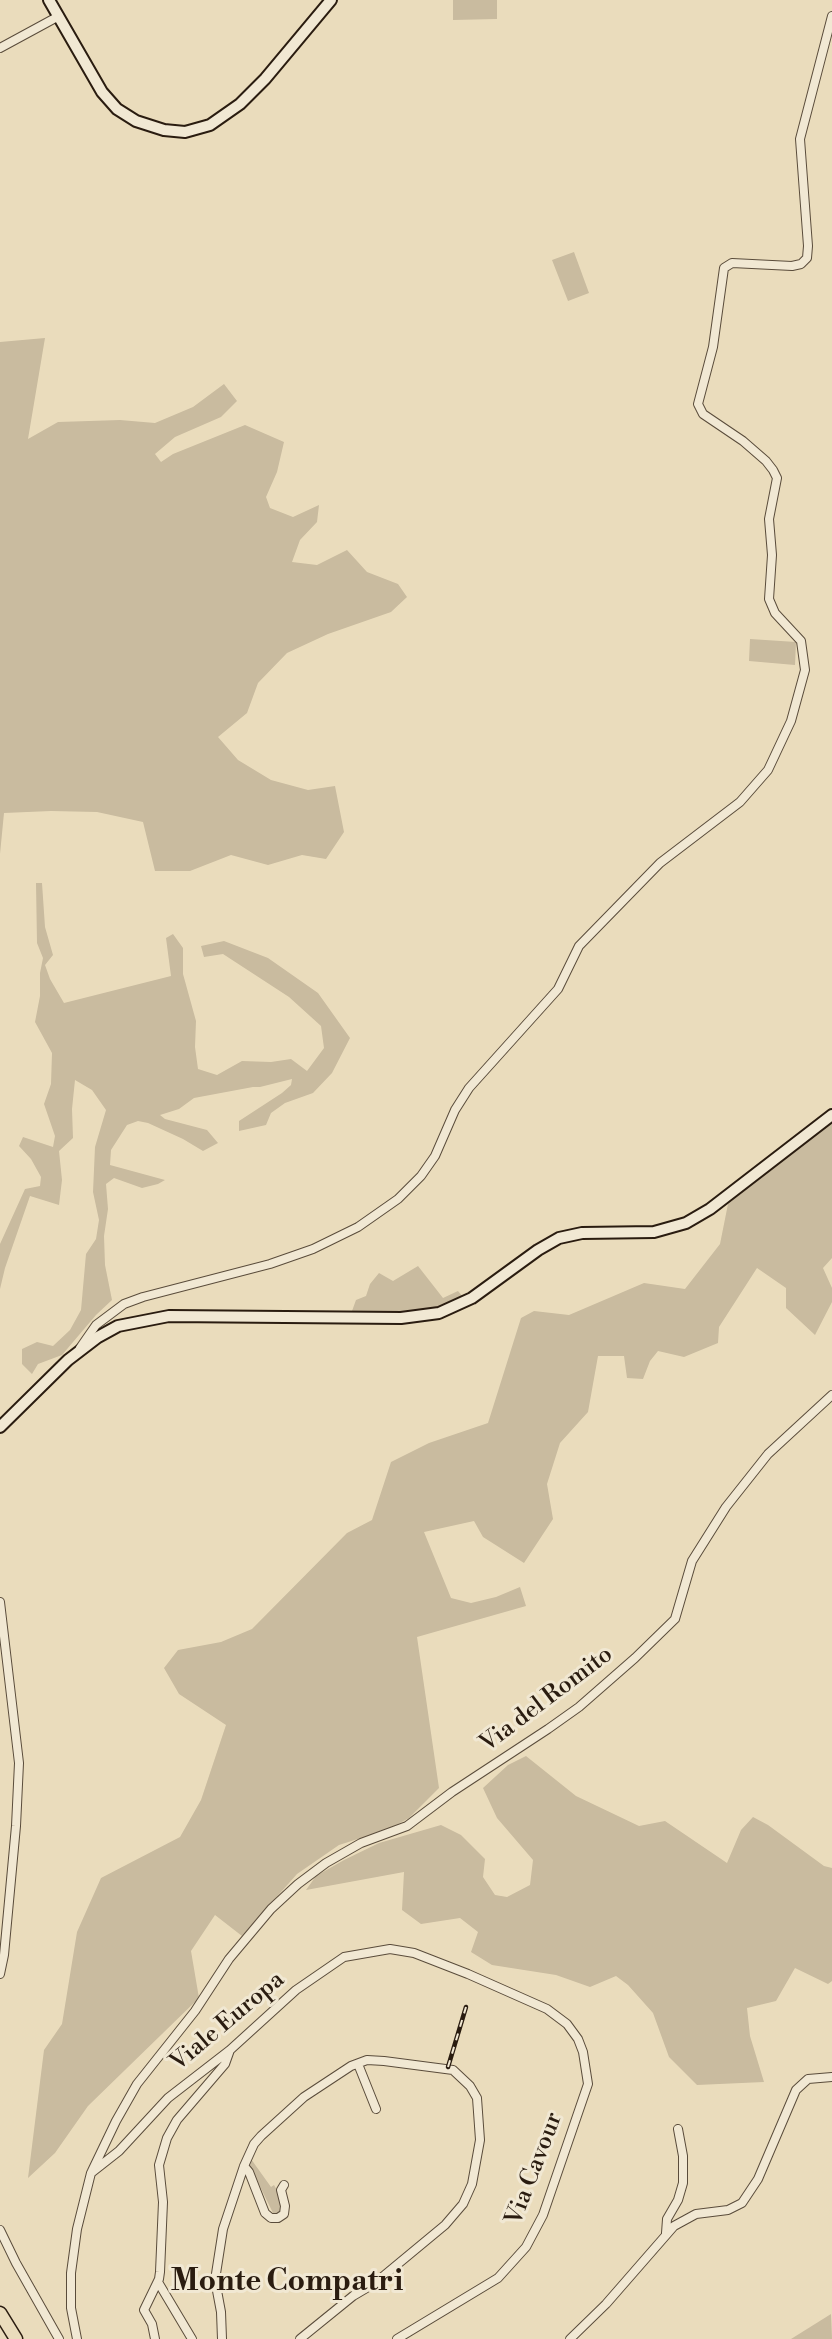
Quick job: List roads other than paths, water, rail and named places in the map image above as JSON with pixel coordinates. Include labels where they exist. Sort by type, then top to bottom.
[{"type":"main road","points":[[0,2313],[16,2339]]},
{"type":"street","points":[[49,0],[102,92],[117,109],[132,119],[153,127],[189,132],[215,122],[245,99],[331,0]]},
{"type":"street","points":[[0,48],[59,16]]},
{"type":"street","points":[[78,1352],[99,1322],[129,1302],[278,1262],[313,1249],[358,1227],[398,1198],[428,1167],[468,1088],[558,989],[580,944],[660,863],[741,802],[768,770],[791,721],[805,670],[801,641],[776,613],[769,599],[772,555],[769,519],[777,478],[770,465],[748,445],[701,413],[698,402],[713,347],[723,268],[732,263],[795,266],[808,256],[800,136],[832,16]]},
{"type":"street","points":[[0,1427],[53,1373],[98,1337],[118,1326],[160,1316],[400,1318],[439,1313],[472,1298],[538,1250],[566,1236],[595,1232],[659,1231],[690,1221],[832,1115]]},
{"type":"street","name":"Via del Romito","points":[[92,2173],[133,2090],[195,2011],[219,1972],[262,1918],[309,1875],[355,1846],[407,1826],[452,1792],[579,1707],[664,1632],[678,1612],[692,1561],[726,1507],[768,1454],[832,1395]]},
{"type":"street","points":[[0,1602],[19,1763],[16,1826],[4,1954],[0,1974]]},
{"type":"street","points":[[0,1663],[7,1671]]},
{"type":"street","name":"Viale Europa","points":[[92,2173],[119,2151],[168,2098],[230,2050],[296,1990],[344,1957],[390,1949],[414,1953],[547,2009],[567,2024]]},
{"type":"street","name":"Via Cavour","points":[[398,2339],[498,2278],[526,2247],[539,2223],[588,2084],[584,2052],[567,2024]]},
{"type":"street","points":[[155,2339],[152,2324],[144,2310],[158,2282],[160,2272],[163,2202],[159,2164],[164,2146],[177,2120],[225,2064],[230,2050]]},
{"type":"street","points":[[222,2339],[221,2312],[215,2280],[223,2229],[244,2166],[254,2144],[282,2115],[334,2077],[367,2060],[453,2070],[462,2077],[477,2098],[480,2140],[477,2165],[463,2204],[445,2225],[375,2283],[351,2298],[300,2339]]},
{"type":"street","points":[[358,2064],[376,2109]]},
{"type":"street","points":[[570,2339],[606,2304],[666,2233],[680,2221],[696,2214],[728,2210],[742,2203],[758,2179],[796,2090],[808,2079],[832,2077]]},
{"type":"street","points":[[666,2233],[666,2219],[680,2196],[684,2179],[678,2129]]},
{"type":"street","points":[[244,2166],[249,2172],[265,2213],[271,2218],[278,2218],[284,2214],[281,2190],[284,2185]]},
{"type":"street","points":[[77,2339],[71,2308],[71,2273],[77,2229],[92,2173]]},
{"type":"street","points":[[0,2230],[59,2339]]},
{"type":"street","points":[[158,2282],[192,2339]]},
{"type":"railway","points":[[448,2067],[466,2007]]},
{"type":"district","name":"Monte Compatri","points":[[287,2283]]}]
